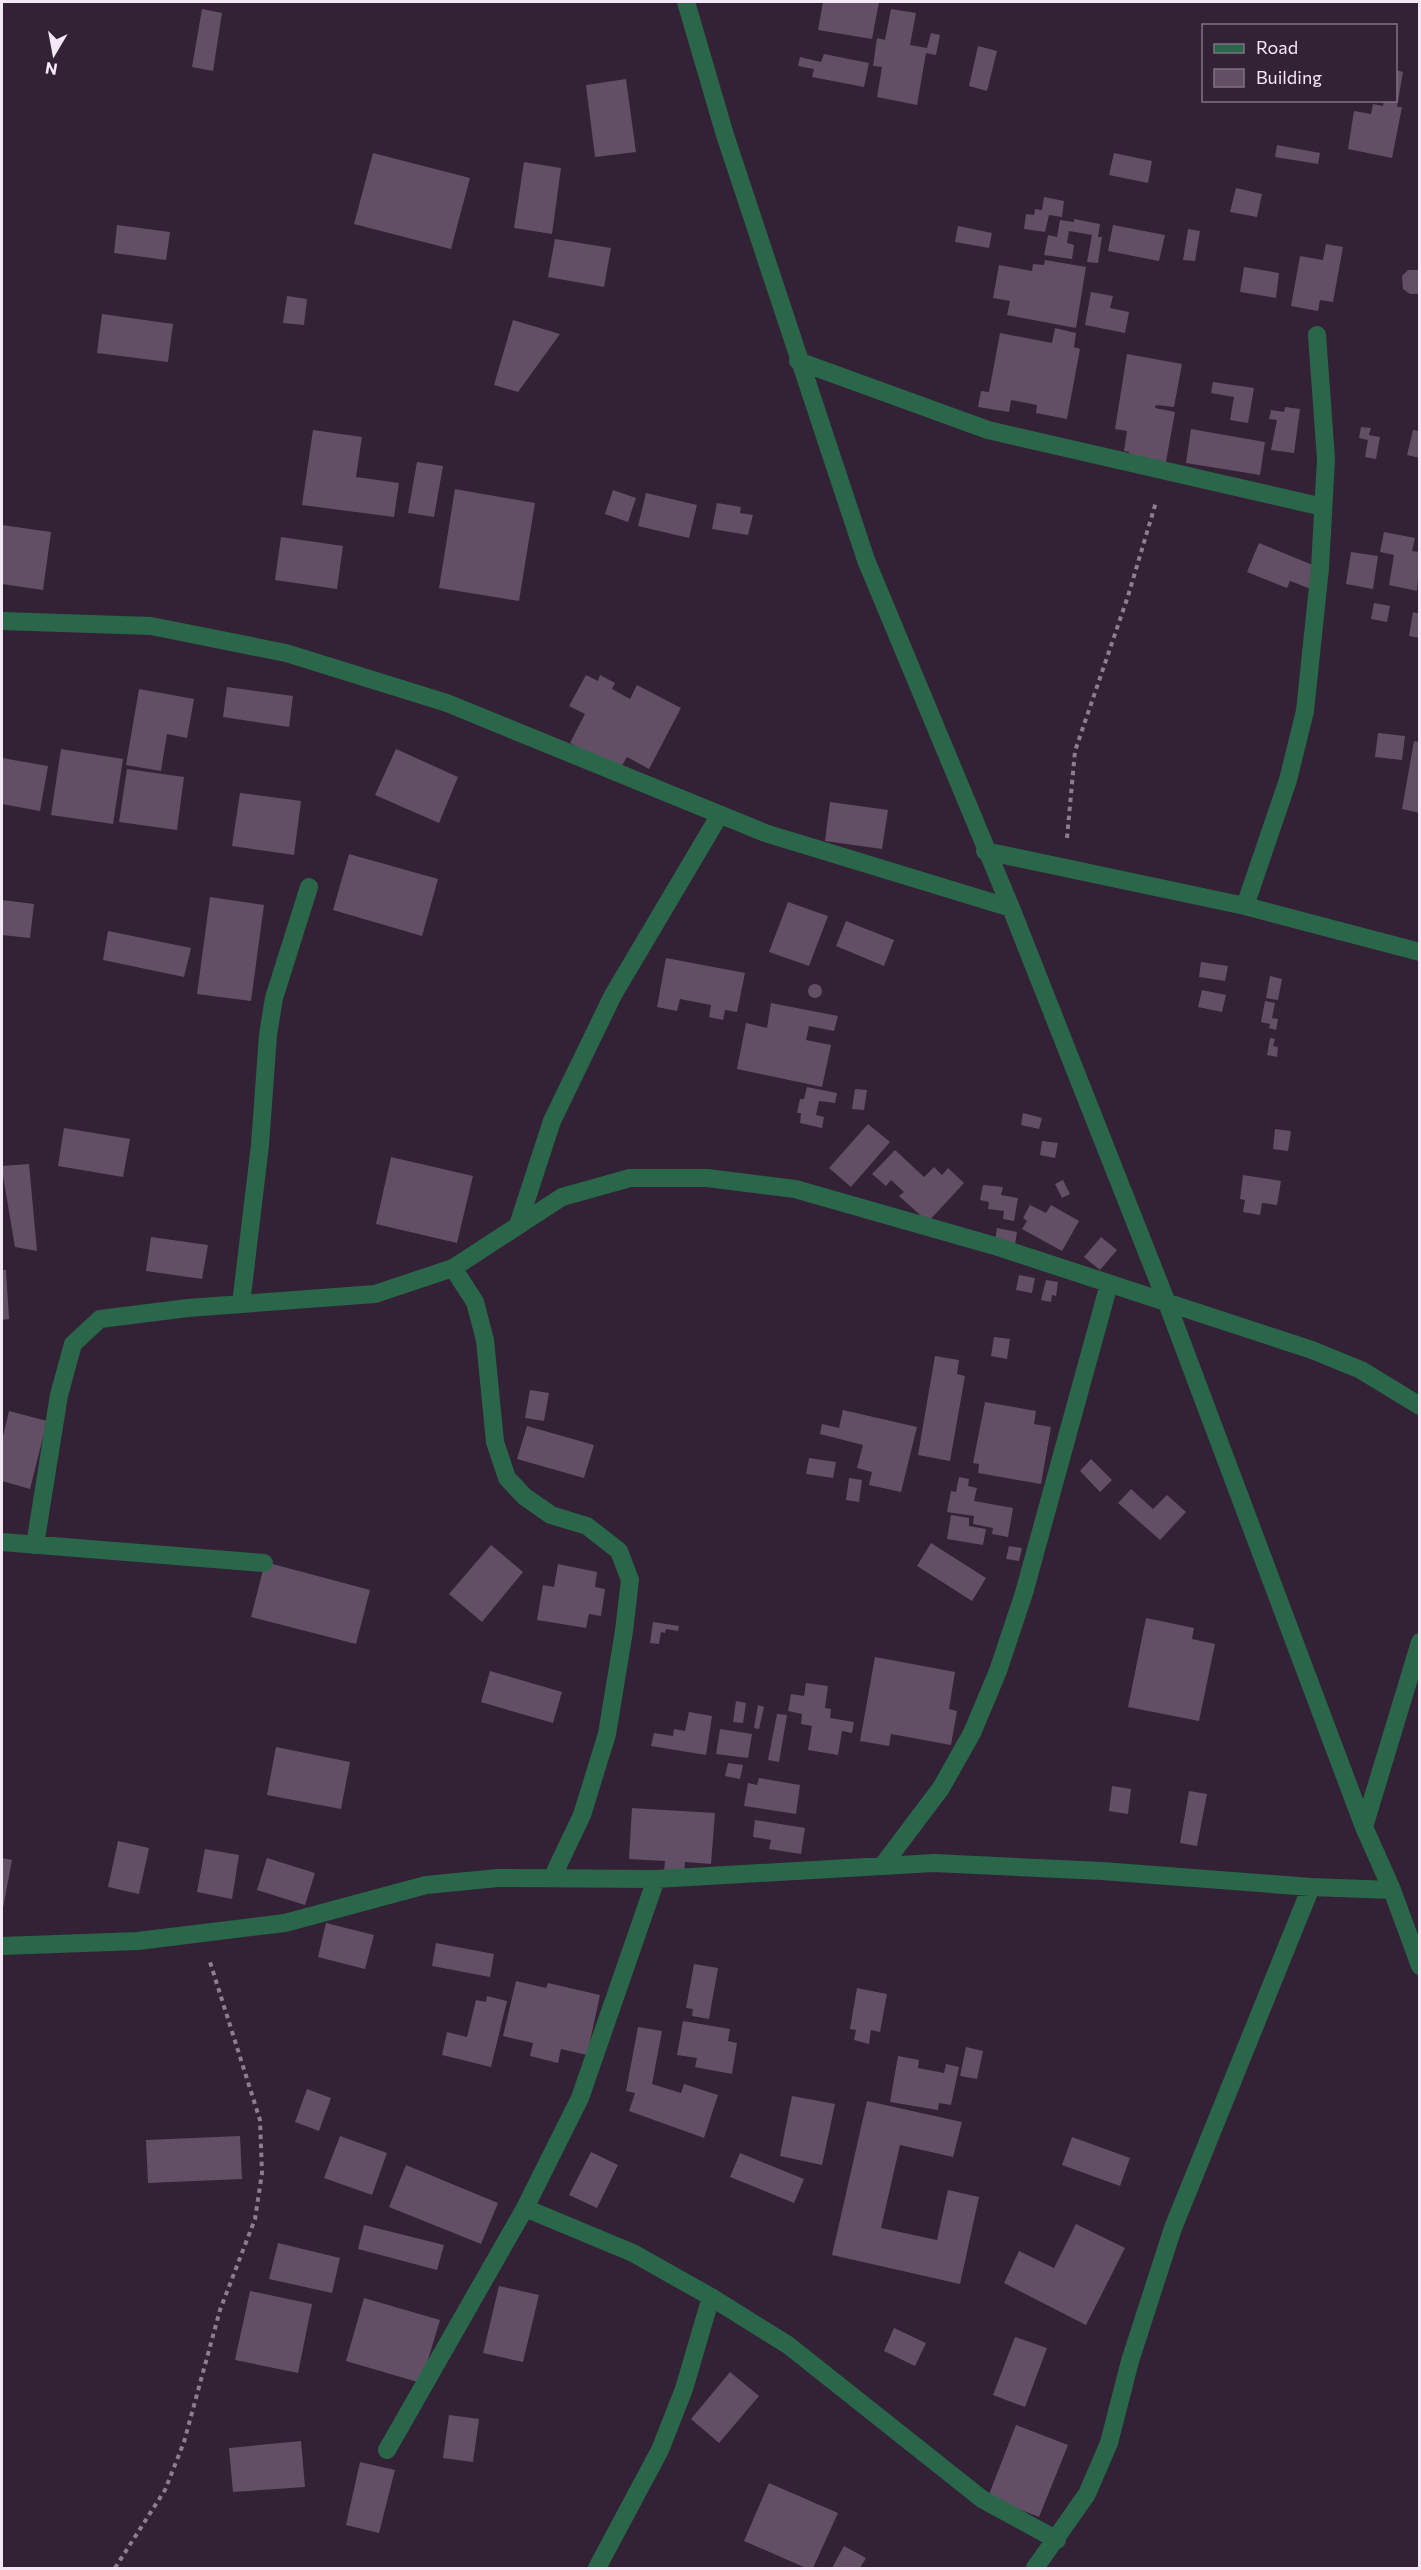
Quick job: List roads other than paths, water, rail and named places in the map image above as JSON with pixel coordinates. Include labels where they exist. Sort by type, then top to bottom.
[{"type":"street","points":[[686,2],[725,135],[866,560],[985,851],[1011,908],[1167,1303],[1364,1827],[1392,1890],[1419,1966]]},
{"type":"street","points":[[1245,906],[1287,780],[1305,711],[1326,459],[1317,335]]},
{"type":"street","points":[[798,360],[988,430],[1323,507]]},
{"type":"street","points":[[2,621],[151,626],[286,653],[447,703],[765,833],[1011,908]]},
{"type":"street","points":[[519,1222],[552,1121],[613,995],[719,816]]},
{"type":"street","points":[[985,851],[1245,906],[1419,952]]},
{"type":"street","points":[[241,1305],[274,998],[309,887]]},
{"type":"street","points":[[35,1545],[59,1395],[74,1344],[100,1319],[375,1294],[453,1268],[519,1222],[562,1197],[630,1178],[707,1178],[795,1189],[995,1246],[1312,1350],[1360,1370],[1419,1406]]},
{"type":"street","points":[[453,1268],[475,1302],[484,1340],[495,1442],[507,1478],[525,1497],[551,1515],[587,1526],[619,1551],[630,1580],[607,1734],[582,1815],[552,1878]]},
{"type":"street","points":[[883,1865],[940,1788],[972,1733],[998,1671],[1024,1593],[1109,1284]]},
{"type":"street","points":[[2,1542],[264,1563]]},
{"type":"street","points":[[1364,1827],[1413,1670],[1419,1642]]},
{"type":"street","points":[[2,1946],[138,1941],[285,1923],[426,1885],[498,1878],[656,1879],[934,1863],[1102,1871],[1311,1887],[1392,1890]]},
{"type":"street","points":[[387,2450],[525,2208],[580,2098],[656,1879]]},
{"type":"street","points":[[1035,2568],[1057,2540],[1087,2494],[1109,2443],[1130,2361],[1173,2228],[1311,1887]]},
{"type":"street","points":[[525,2208],[633,2253],[711,2297],[788,2345],[982,2499],[1057,2540]]},
{"type":"street","points":[[597,2568],[660,2450],[684,2389],[711,2297]]}]
